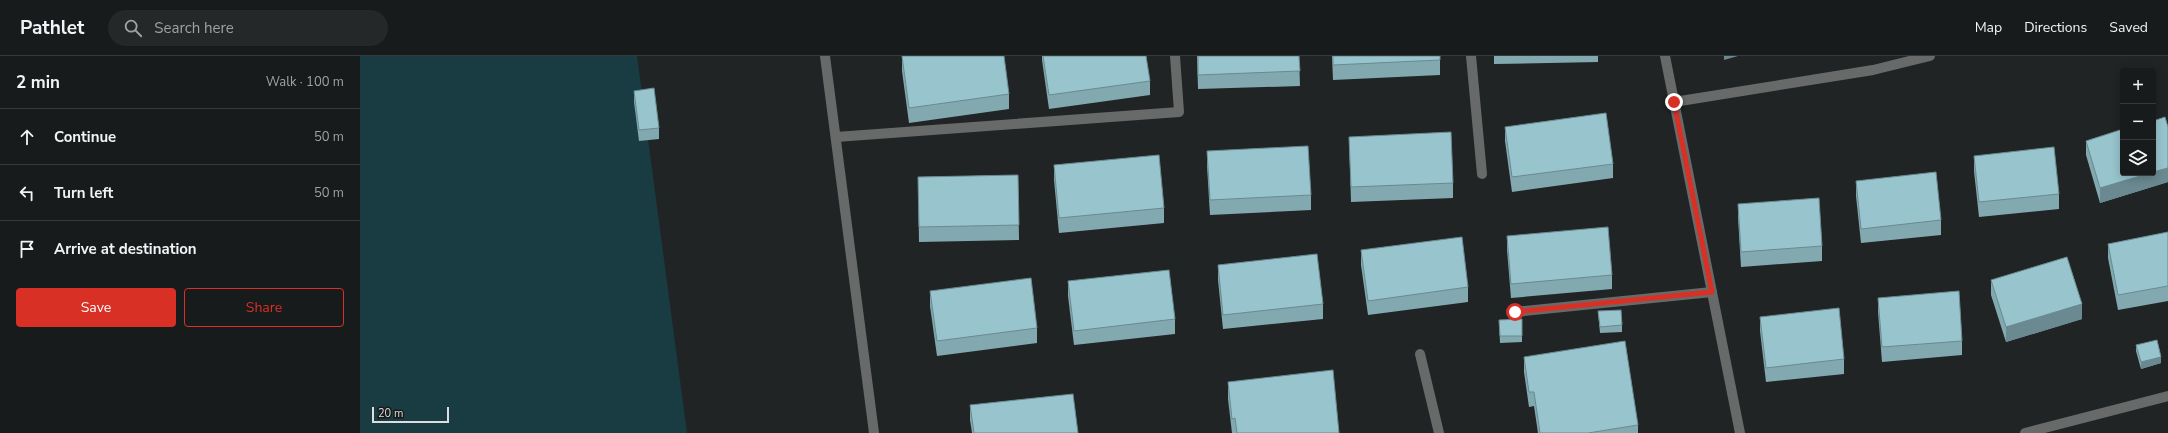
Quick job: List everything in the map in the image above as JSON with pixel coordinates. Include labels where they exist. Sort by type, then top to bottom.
[{"type":"street","points":[[826,56],[874,433]]},
{"type":"street","points":[[836,136],[1180,112],[1175,56]]},
{"type":"street","points":[[1472,56],[1482,174]]},
{"type":"street","points":[[1665,56],[1740,433]]},
{"type":"street","points":[[1674,102],[1872,70],[1930,56]]},
{"type":"street","points":[[1515,312],[1712,292]]},
{"type":"street","points":[[1420,354],[1439,433]]},
{"type":"street","points":[[2025,433],[2168,396]]},
{"type":"shaded area","points":[[360,56],[637,56],[687,433],[360,433]]},
{"type":"building","points":[[902,56],[1004,56],[1009,94],[909,108]]},
{"type":"building","points":[[1043,56],[1146,56],[1150,81],[1049,95]]},
{"type":"building","points":[[1198,56],[1299,56],[1300,71],[1198,75]]},
{"type":"building","points":[[1333,56],[1440,56],[1440,60],[1333,65]]},
{"type":"building","points":[[654,88],[659,128],[639,130],[634,91]]},
{"type":"building","points":[[1606,113],[1613,164],[1512,177],[1505,127]]},
{"type":"building","points":[[2165,117],[2168,127],[2168,168],[2156,171],[2156,140],[2156,120]]},
{"type":"building","points":[[2120,130],[2120,176],[2140,176],[2100,188],[2086,141]]},
{"type":"building","points":[[1451,132],[1453,183],[1351,187],[1349,137]]},
{"type":"building","points":[[1308,146],[1311,195],[1210,200],[1207,151]]},
{"type":"building","points":[[2054,147],[2059,194],[1979,202],[1974,156]]},
{"type":"building","points":[[1159,155],[1164,208],[1059,218],[1054,165]]},
{"type":"building","points":[[1936,172],[1941,220],[1861,229],[1856,181]]},
{"type":"building","points":[[1018,175],[1019,225],[919,227],[918,177]]},
{"type":"building","points":[[1819,198],[1822,246],[1741,252],[1738,204]]},
{"type":"building","points":[[1608,227],[1612,275],[1511,284],[1507,236]]},
{"type":"building","points":[[2168,232],[2168,286],[2118,295],[2108,244]]},
{"type":"building","points":[[1462,237],[1468,287],[1368,301],[1361,250]]},
{"type":"building","points":[[1317,254],[1323,304],[1223,315],[1218,265]]},
{"type":"building","points":[[2067,257],[2082,304],[2006,327],[1991,280]]},
{"type":"building","points":[[1169,270],[1175,319],[1074,331],[1068,281]]},
{"type":"building","points":[[1031,278],[1037,328],[937,341],[930,291]]},
{"type":"building","points":[[1959,291],[1962,341],[1882,347],[1878,298]]},
{"type":"building","points":[[1839,308],[1844,359],[1766,368],[1760,317]]},
{"type":"building","points":[[1621,310],[1622,325],[1600,327],[1598,311]]},
{"type":"building","points":[[1522,319],[1522,336],[1500,336],[1499,320]]},
{"type":"building","points":[[2157,340],[2161,357],[2141,362],[2136,345]]},
{"type":"building","points":[[1625,341],[1638,425],[1588,433],[1540,433],[1534,392],[1529,392],[1524,357]]},
{"type":"building","points":[[1333,370],[1339,433],[1237,433],[1235,418],[1232,419],[1228,382]]},
{"type":"building","points":[[1073,394],[1078,433],[974,433],[970,405]]},
{"type":"route","points":[[1515,312],[1712,292],[1674,102]]}]
